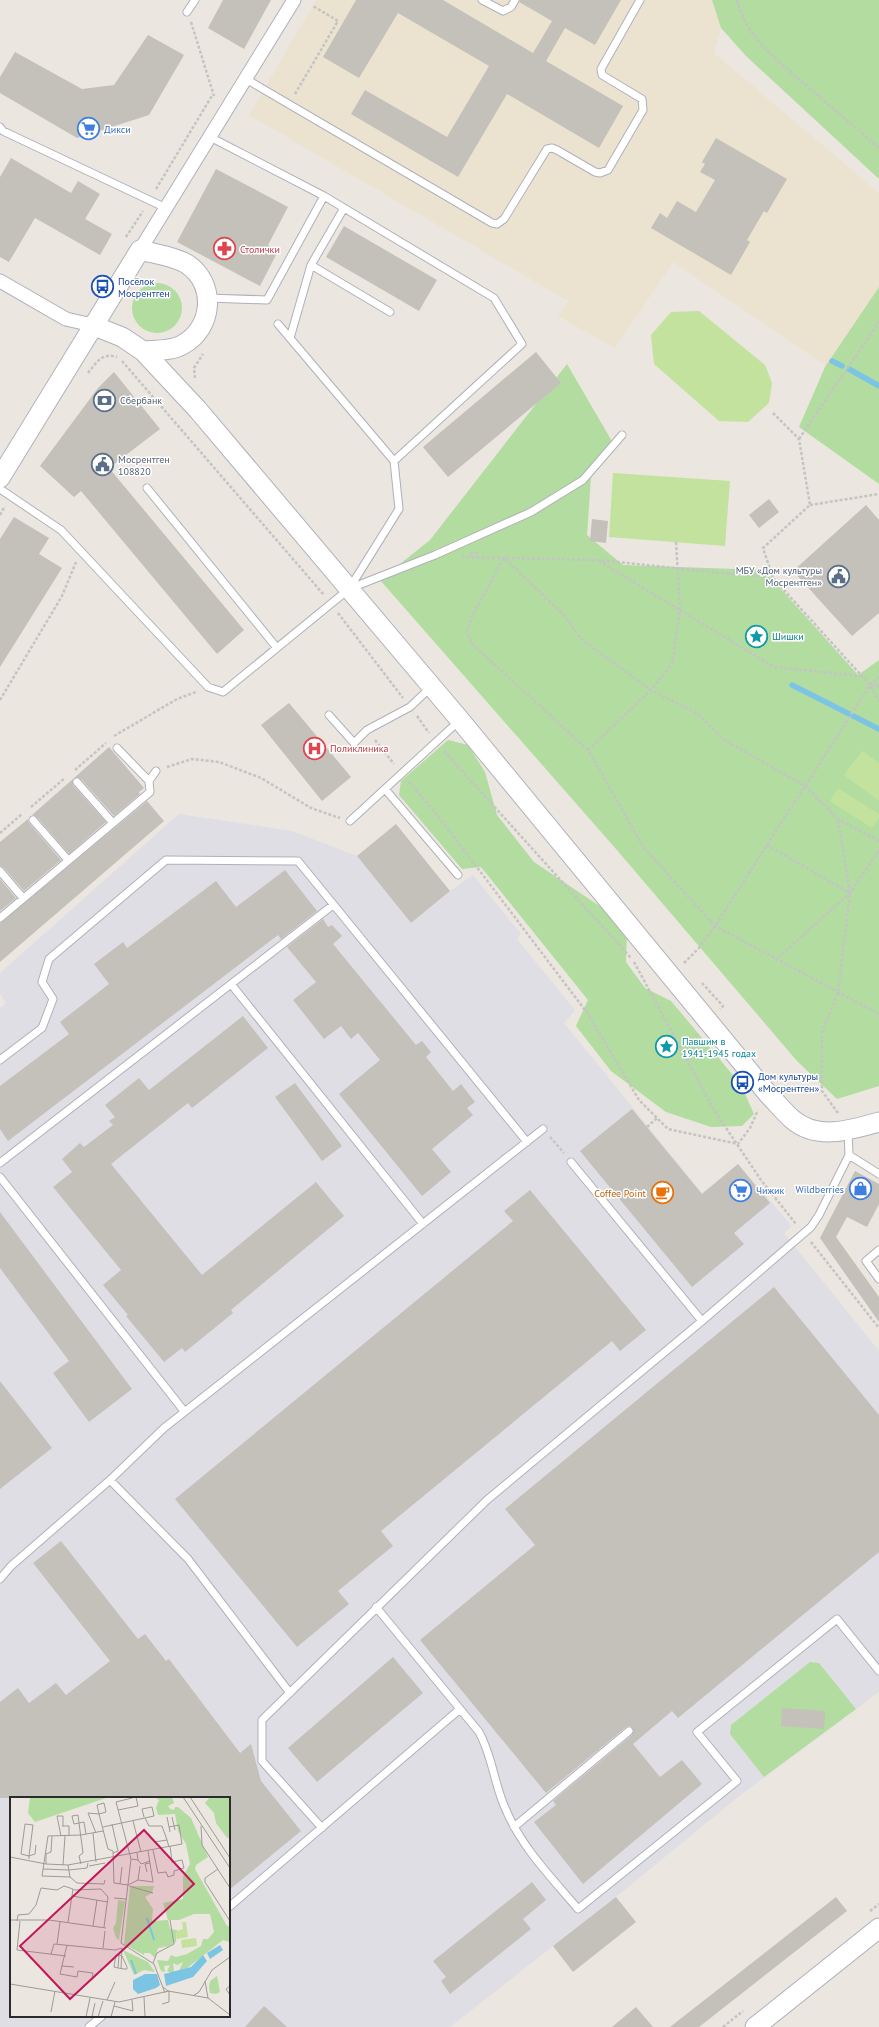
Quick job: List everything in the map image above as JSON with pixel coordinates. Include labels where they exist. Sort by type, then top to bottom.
[{"type":"street","points":[[0,478],[92,325],[294,0]]},
{"type":"street","points":[[140,250],[173,258],[188,265],[199,276],[208,298],[204,322],[195,336],[189,341],[180,346],[143,351]]},
{"type":"street","points":[[0,281],[66,319],[92,325],[122,337],[143,351],[198,410],[460,720],[768,1094],[792,1120],[804,1127],[817,1131],[843,1131],[879,1122]]},
{"type":"street","points":[[755,2027],[879,1928]]},
{"type":"lane","points":[[187,12],[195,0]]},
{"type":"lane","points":[[482,0],[504,11],[511,8],[515,0]]},
{"type":"lane","points":[[246,79],[492,223],[500,223],[547,149],[552,148],[557,150],[595,172],[600,173],[608,170],[643,110],[644,105],[642,99],[602,75],[601,69],[640,0]]},
{"type":"lane","points":[[0,127],[3,131],[166,208]]},
{"type":"lane","points":[[210,137],[324,196],[494,298],[522,344],[394,461]]},
{"type":"lane","points":[[208,298],[267,300],[324,196]]},
{"type":"lane","points":[[290,338],[311,265],[344,208]]},
{"type":"lane","points":[[311,265],[390,312]]},
{"type":"lane","points":[[0,489],[61,530],[208,687],[223,692],[349,589],[399,509],[394,461],[278,324]]},
{"type":"lane","points":[[349,589],[435,555],[531,512],[583,480],[622,435]]},
{"type":"lane","points":[[147,488],[277,648]]},
{"type":"lane","points":[[329,715],[354,743],[367,730],[410,707],[432,687]]},
{"type":"lane","points":[[350,821],[460,720]]},
{"type":"lane","points":[[0,918],[150,792],[149,781],[117,748]]},
{"type":"lane","points":[[149,781],[156,771]]},
{"type":"lane","points":[[77,782],[113,823]]},
{"type":"lane","points":[[385,789],[458,875]]},
{"type":"lane","points":[[33,820],[68,860]]},
{"type":"lane","points":[[0,1060],[42,1028],[53,999],[42,982],[49,959],[166,860],[298,862],[526,1142]]},
{"type":"lane","points":[[0,871],[23,898]]},
{"type":"lane","points":[[0,1162],[333,905]]},
{"type":"lane","points":[[231,984],[423,1224]]},
{"type":"lane","points":[[0,1579],[11,1566],[110,1480],[164,1428],[184,1411],[544,1129]]},
{"type":"lane","points":[[322,1828],[262,1760],[262,1720],[487,1500],[804,1234],[819,1215],[848,1156],[843,1131]]},
{"type":"lane","points":[[848,1156],[879,1174]]},
{"type":"lane","points":[[571,1162],[702,1321]]},
{"type":"lane","points":[[0,1177],[184,1411]]},
{"type":"lane","points":[[879,1250],[866,1261],[879,1279]]},
{"type":"lane","points":[[110,1480],[188,1559],[290,1693]]},
{"type":"lane","points":[[376,1607],[479,1732],[486,1746],[505,1808],[514,1827],[531,1853],[578,1909],[737,1781],[697,1732],[837,1619],[879,1672]]},
{"type":"lane","points":[[230,1906],[460,1709]]},
{"type":"lane","points":[[514,1827],[629,1731]]},
{"type":"lane","points":[[89,2027],[101,2017]]},
{"type":"path","points":[[737,0],[740,12],[754,36],[879,148]]},
{"type":"path","points":[[289,104],[338,21],[313,6]]},
{"type":"path","points":[[187,12],[221,119]]},
{"type":"path","points":[[799,439],[879,322]]},
{"type":"path","points":[[196,380],[194,376],[194,368],[206,349]]},
{"type":"path","points":[[87,374],[99,358],[105,355],[116,356],[125,363],[331,604],[436,742],[634,962],[714,1110],[761,1180],[879,1328]]},
{"type":"path","points":[[773,413],[799,439],[810,505]]},
{"type":"path","points":[[879,494],[810,505],[763,548],[773,578],[860,676],[870,685],[879,701]]},
{"type":"path","points":[[0,515],[11,497]]},
{"type":"path","points":[[588,750],[651,690],[672,664],[680,611],[676,542]]},
{"type":"path","points":[[0,700],[62,596],[80,551]]},
{"type":"path","points":[[477,558],[597,560],[678,567],[773,578]]},
{"type":"path","points":[[504,558],[563,614],[581,639],[651,690],[698,714],[723,739],[805,786],[838,819],[879,842]]},
{"type":"path","points":[[504,558],[471,618],[467,632],[472,644],[588,750],[644,848],[715,926],[778,958],[838,993],[879,1014]]},
{"type":"path","points":[[597,560],[774,667],[860,676]]},
{"type":"path","points":[[715,926],[870,685],[879,677]]},
{"type":"path","points":[[870,685],[879,686]]},
{"type":"path","points":[[73,772],[115,735],[177,699],[208,687]]},
{"type":"path","points":[[367,730],[442,820],[588,1014],[639,1100],[668,1129],[738,1144]]},
{"type":"path","points":[[156,771],[192,759],[219,762],[260,778],[311,808],[350,821]]},
{"type":"path","points":[[30,808],[67,777]]},
{"type":"path","points":[[0,833],[24,813]]},
{"type":"path","points":[[838,819],[850,893],[838,993],[822,1032],[822,1091],[838,1114],[843,1131]]},
{"type":"path","points":[[767,845],[850,893]]},
{"type":"path","points":[[778,958],[850,893],[879,850]]},
{"type":"path","points":[[647,1127],[657,1118]]},
{"type":"path","points":[[557,1145],[563,1152]]},
{"type":"shaded area","points":[[316,0],[712,0],[721,28],[714,53],[879,193],[879,296],[828,367],[673,262],[615,348],[558,316],[568,301],[249,115]]},
{"type":"shaded area","points":[[179,814],[292,831],[357,856],[411,923],[450,891],[473,875],[521,934],[517,939],[575,1010],[564,1023],[702,1193],[738,1164],[792,1226],[784,1233],[879,1351],[879,1692],[738,1797],[616,1897],[450,2027],[0,2027],[0,1008],[6,1003],[0,994],[0,973]]},
{"type":"green space","points":[[712,0],[879,0],[879,179],[746,56],[721,28]]},
{"type":"green space","points":[[152,283],[162,283],[175,290],[182,303],[182,313],[175,326],[162,333],[152,333],[143,329],[136,322],[132,313],[132,303],[136,294],[143,287]]},
{"type":"green space","points":[[879,287],[879,484],[799,427],[825,367]]},
{"type":"green space","points":[[699,311],[765,365],[772,383],[769,403],[748,422],[719,421],[654,364],[651,335],[671,312]]},
{"type":"green space","points":[[567,364],[613,443],[592,463],[587,535],[623,565],[764,570],[858,675],[879,660],[879,1086],[837,1099],[797,1061],[616,849],[380,580],[430,540]]},
{"type":"green space","points":[[613,473],[730,481],[725,546],[609,537]]},
{"type":"green space","points":[[448,740],[468,745],[485,772],[497,815],[534,862],[604,909],[627,932],[626,962],[645,988],[671,1001],[741,1085],[754,1114],[742,1126],[711,1127],[666,1112],[611,1071],[576,1026],[588,1000],[481,867],[462,869],[399,795],[401,781]]},
{"type":"green space","points":[[862,751],[879,763],[879,801],[844,775]]},
{"type":"green space","points":[[838,788],[879,814],[879,818],[872,828],[830,801]]},
{"type":"green space","points":[[810,1662],[819,1663],[856,1709],[764,1777],[730,1734],[731,1725]]},
{"type":"building","points":[[223,0],[271,0],[244,49],[208,28]]},
{"type":"building","points":[[356,0],[443,0],[533,53],[552,21],[519,2],[520,0],[621,0],[595,45],[565,28],[546,61],[623,106],[599,148],[507,94],[458,177],[351,114],[365,90],[447,137],[489,66],[398,13],[359,78],[323,57]]},
{"type":"building","points":[[148,35],[184,55],[149,115],[77,138],[0,93],[0,77],[15,52],[82,89],[114,85]]},
{"type":"building","points":[[716,138],[787,179],[767,213],[764,211],[747,240],[750,242],[731,275],[651,228],[660,213],[667,218],[677,201],[696,212],[715,180],[700,172],[705,164],[702,162]]},
{"type":"building","points":[[11,158],[71,193],[78,181],[100,194],[85,219],[112,234],[100,255],[35,218],[9,262],[0,257],[0,177]]},
{"type":"building","points":[[216,169],[288,207],[268,245],[278,251],[260,286],[177,242]]},
{"type":"building","points":[[344,226],[437,280],[419,311],[326,257]]},
{"type":"building","points":[[536,352],[561,383],[448,477],[423,447]]},
{"type":"building","points":[[114,372],[160,429],[109,468],[244,630],[217,654],[81,491],[74,497],[40,466],[98,388]]},
{"type":"building","points":[[769,499],[779,512],[759,528],[749,515]]},
{"type":"building","name":"МБУ «Дом культуры Мосрентген»","points":[[866,505],[879,520],[879,613],[852,636],[793,571]]},
{"type":"building","points":[[14,517],[49,538],[39,554],[62,568],[0,667],[0,539]]},
{"type":"building","points":[[592,519],[608,521],[606,543],[590,541]]},
{"type":"building","points":[[289,703],[351,777],[322,801],[261,725]]},
{"type":"building","points":[[109,747],[144,788],[139,792],[140,794],[114,816],[81,779],[74,778]]},
{"type":"building","points":[[73,779],[73,785],[106,822],[69,854],[37,817],[32,815]]},
{"type":"building","points":[[147,801],[164,821],[0,962],[0,923]]},
{"type":"building","points":[[28,819],[29,823],[61,860],[24,891],[4,868],[0,866],[0,842]]},
{"type":"building","points":[[396,824],[450,891],[411,923],[357,856]]},
{"type":"building","points":[[285,870],[317,911],[281,939],[278,935],[8,1141],[0,1129],[0,1086],[69,1034],[60,1022],[109,984],[94,964],[123,942],[127,948],[216,881],[236,907]]},
{"type":"building","points":[[0,879],[16,898],[0,911]]},
{"type":"building","points":[[323,919],[328,927],[332,925],[342,936],[333,944],[416,1045],[422,1041],[431,1052],[426,1057],[453,1091],[461,1084],[475,1102],[467,1108],[473,1115],[432,1149],[451,1172],[422,1196],[339,1094],[380,1060],[358,1033],[351,1039],[341,1026],[324,1039],[293,1000],[316,982],[287,947]]},
{"type":"building","points":[[243,1016],[268,1048],[192,1108],[188,1103],[111,1164],[202,1275],[316,1182],[344,1216],[231,1310],[233,1313],[185,1352],[182,1348],[164,1362],[126,1316],[128,1315],[103,1285],[121,1270],[53,1187],[72,1172],[62,1159],[80,1143],[84,1147],[113,1125],[109,1121],[115,1117],[105,1105],[139,1078],[149,1090]]},
{"type":"building","points":[[295,1083],[342,1146],[322,1161],[275,1097]]},
{"type":"building","points":[[632,1109],[702,1194],[738,1164],[770,1203],[734,1233],[744,1244],[692,1287],[580,1151]]},
{"type":"building","points":[[855,1171],[879,1184],[879,1204],[867,1227],[847,1217],[836,1237],[879,1297],[879,1322],[820,1238]]},
{"type":"building","points":[[530,1190],[646,1330],[620,1351],[612,1341],[381,1531],[393,1546],[338,1591],[349,1604],[297,1647],[175,1499],[513,1221],[504,1211]]},
{"type":"building","points":[[0,1212],[132,1389],[89,1422],[53,1373],[69,1361],[0,1268]]},
{"type":"building","points":[[774,1287],[879,1415],[879,1552],[678,1718],[672,1711],[633,1744],[660,1777],[682,1760],[702,1784],[583,1884],[534,1822],[556,1805],[553,1801],[632,1735],[633,1728],[630,1726],[626,1727],[546,1793],[420,1640],[535,1545],[505,1509]]},
{"type":"building","points":[[0,1381],[52,1448],[0,1489]]},
{"type":"building","points":[[61,1541],[138,1639],[145,1634],[166,1661],[169,1659],[240,1753],[251,1744],[261,1781],[301,1831],[230,1889],[230,1797],[0,1798],[0,1702],[18,1688],[29,1703],[56,1683],[66,1695],[110,1661],[33,1563]]},
{"type":"building","points":[[393,1657],[423,1693],[317,1782],[288,1748]]},
{"type":"building","points":[[782,1708],[825,1711],[824,1729],[781,1726]]},
{"type":"building","points":[[532,1882],[546,1900],[523,1919],[531,1929],[450,1994],[441,1981],[446,1977],[433,1961]]},
{"type":"building","points":[[616,1897],[636,1922],[573,1972],[553,1946]]},
{"type":"building","points":[[836,1897],[847,1911],[699,2027],[670,2027]]},
{"type":"building","points":[[264,2006],[287,2027],[245,2027]]},
{"type":"building","points":[[636,2007],[653,2027],[612,2027]]},
{"type":"waterway","points":[[832,361],[842,366]]},
{"type":"waterway","points":[[849,369],[879,386]]},
{"type":"waterway","points":[[792,685],[879,729]]},
{"type":"place","name":"Дикси","points":[[88,129]]},
{"type":"place","name":"Столички","points":[[225,249]]},
{"type":"place","name":"Посёлок Мосрентген","points":[[103,287]]},
{"type":"place","name":"Сбербанк","points":[[105,400]]},
{"type":"place","name":"Мосрентген 108820","points":[[102,465]]},
{"type":"place","name":"МБУ «Дом культуры Мосрентген»","points":[[838,576]]},
{"type":"place","name":"Шишки","points":[[756,636]]},
{"type":"place","name":"Поликлиника","points":[[314,748]]},
{"type":"place","name":"Павшим в 1941-1945 годах","points":[[667,1047]]},
{"type":"place","name":"Дом культуры «Мосрентген»","points":[[742,1082]]},
{"type":"place","name":"Wildberries","points":[[860,1189]]},
{"type":"place","name":"Чижик","points":[[741,1190]]},
{"type":"place","name":"Coffee Point","points":[[662,1193]]}]
